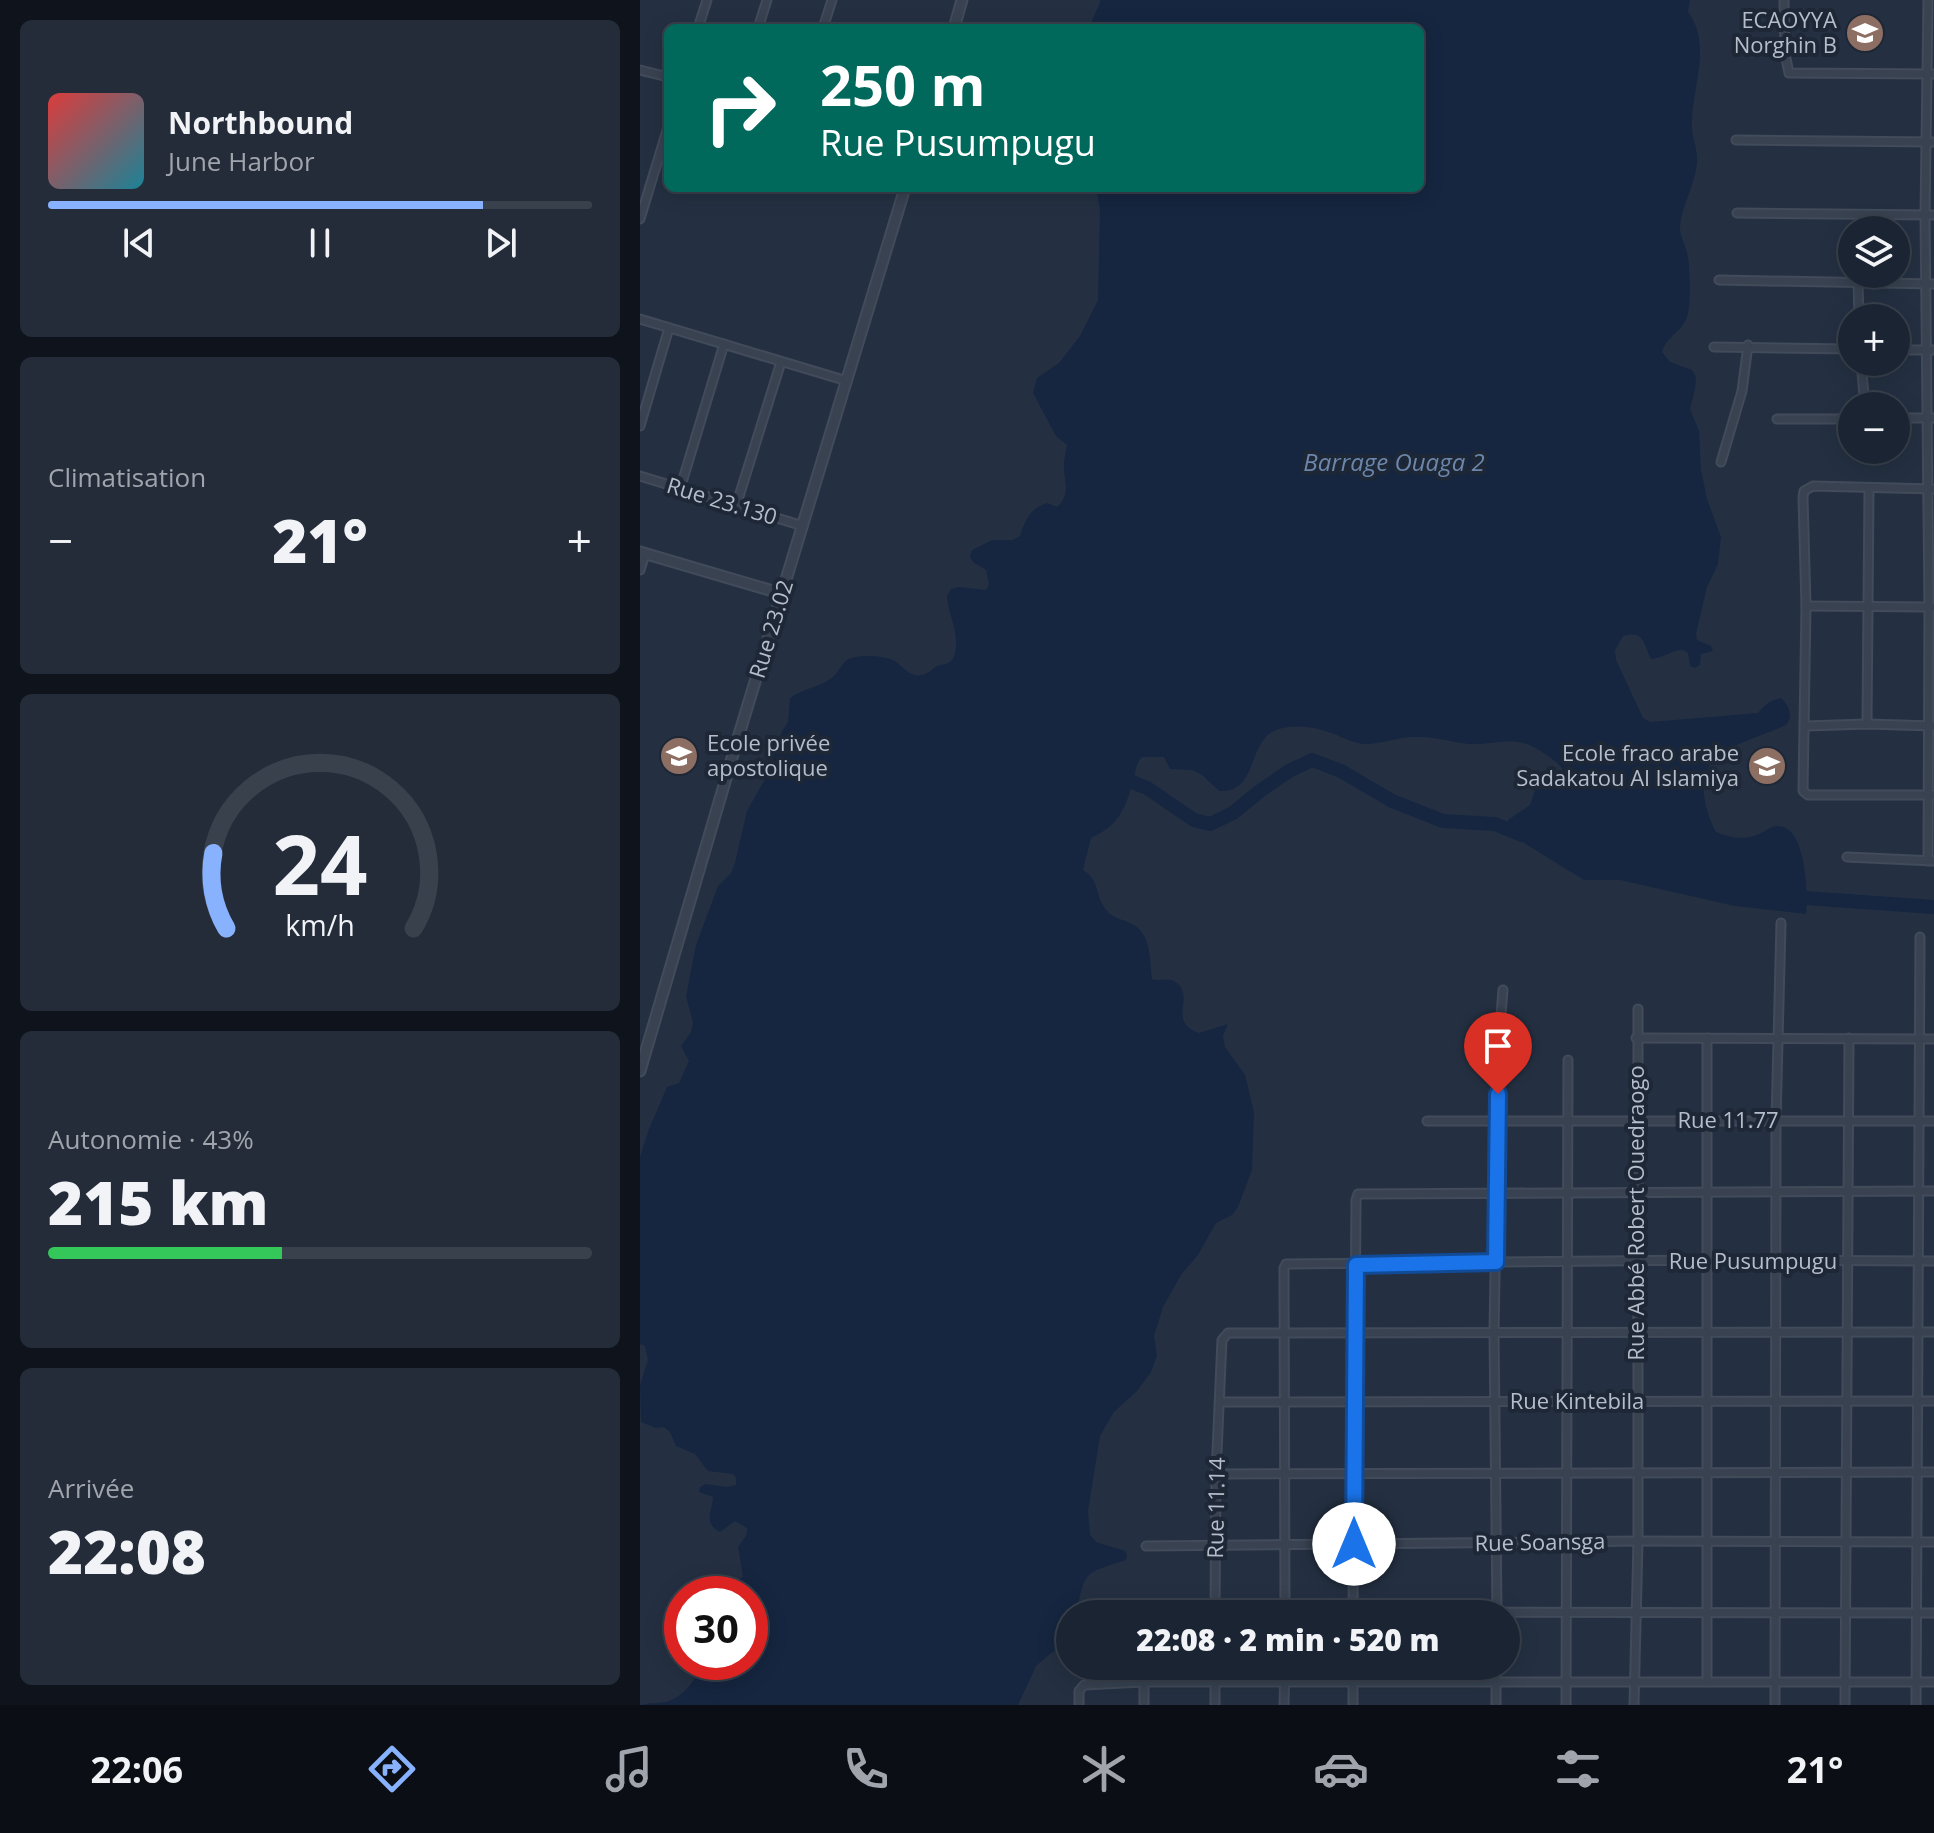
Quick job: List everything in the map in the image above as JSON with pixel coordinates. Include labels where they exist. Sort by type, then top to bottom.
[{"type":"street","points":[[699,24],[707,0]]},
{"type":"street","points":[[759,24],[767,0]]},
{"type":"street","points":[[824,24],[832,0]]},
{"type":"street","points":[[955,24],[962,0]]},
{"type":"street","points":[[1784,0],[1785,54],[1789,73],[1931,74]]},
{"type":"street","points":[[1847,857],[1931,861],[1930,5]]},
{"type":"street","points":[[640,70],[664,76]]},
{"type":"street","points":[[640,219],[664,140]]},
{"type":"street","points":[[1736,140],[1931,142]]},
{"type":"street","name":"Rue 23.02","points":[[640,1071],[904,192]]},
{"type":"street","points":[[1737,213],[1930,215]]},
{"type":"street","points":[[1719,280],[1838,282]]},
{"type":"street","points":[[1910,283],[1930,284]]},
{"type":"street","points":[[640,319],[847,381]]},
{"type":"street","points":[[640,426],[669,328]]},
{"type":"street","points":[[680,489],[724,344]]},
{"type":"street","points":[[1714,347],[1748,345],[1838,348]]},
{"type":"street","points":[[1721,462],[1742,391],[1748,345]]},
{"type":"street","points":[[1910,350],[1931,350]]},
{"type":"street","points":[[736,506],[781,362]]},
{"type":"street","points":[[1777,419],[1838,419]]},
{"type":"street","name":"Rue 23.130","points":[[640,476],[803,526]]},
{"type":"street","points":[[1931,489],[1813,486],[1804,491],[1806,726],[1803,791],[1805,794],[1931,795]]},
{"type":"street","points":[[1867,724],[1869,489]]},
{"type":"street","points":[[640,570],[643,553],[783,594]]},
{"type":"street","points":[[1806,606],[1932,607]]},
{"type":"street","points":[[1806,726],[1931,726]]},
{"type":"street","points":[[1775,1705],[1776,1121],[1781,923]]},
{"type":"street","points":[[1916,1705],[1920,937]]},
{"type":"street","points":[[1497,1600],[1494,1332],[1497,1121],[1503,990]]},
{"type":"street","name":"Rue Abbé Robert Ouedraogo","points":[[1634,1705],[1638,1541],[1638,1009]]},
{"type":"street","points":[[1636,1038],[1934,1039]]},
{"type":"street","points":[[1707,1038],[1707,1682]]},
{"type":"street","points":[[1845,1705],[1849,1038]]},
{"type":"street","points":[[1566,1705],[1568,1060]]},
{"type":"street","name":"Rue 11.77","points":[[1427,1121],[1934,1121]]},
{"type":"street","points":[[1353,1600],[1357,1197],[1361,1192],[1934,1191]]},
{"type":"street","name":"Rue Pusumpugu","points":[[1285,1333],[1285,1266],[1289,1263],[1934,1261]]},
{"type":"street","points":[[1285,1600],[1285,1333],[1934,1332]]},
{"type":"street","name":"Rue 11.14","points":[[1215,1600],[1222,1340],[1225,1334],[1285,1333]]},
{"type":"street","name":"Rue Kintebila","points":[[1220,1402],[1934,1401]]},
{"type":"street","points":[[1216,1474],[1934,1472]]},
{"type":"street","name":"Rue Soansga","points":[[1146,1546],[1638,1541],[1934,1542]]},
{"type":"street","points":[[1520,1612],[1934,1613]]},
{"type":"street","points":[[1215,1681],[1215,1705]]},
{"type":"street","points":[[1284,1681],[1284,1705]]},
{"type":"street","points":[[1353,1681],[1353,1705]]},
{"type":"street","points":[[1496,1681],[1496,1705]]},
{"type":"street","points":[[1079,1705],[1079,1691],[1084,1685],[1144,1682],[1934,1682]]},
{"type":"street","points":[[1144,1682],[1144,1705]]},
{"type":"water","name":"Barrage Ouaga 2","points":[[1101,0],[1690,0],[1688,12],[1695,25],[1700,53],[1692,126],[1697,162],[1680,228],[1688,257],[1690,300],[1686,319],[1662,352],[1670,362],[1692,370],[1696,377],[1690,409],[1699,431],[1701,470],[1707,499],[1721,537],[1718,564],[1707,587],[1696,634],[1697,640],[1711,646],[1713,651],[1701,654],[1700,665],[1695,668],[1690,666],[1688,653],[1683,650],[1651,659],[1642,640],[1630,635],[1623,636],[1615,650],[1616,660],[1643,718],[1650,722],[1758,713],[1768,703],[1781,698],[1786,704],[1790,714],[1786,725],[1740,743],[1718,756],[1706,773],[1704,793],[1716,832],[1743,838],[1776,826],[1786,828],[1794,836],[1803,862],[1806,914],[1735,906],[1620,880],[1584,880],[1508,833],[1508,820],[1530,805],[1544,773],[1563,770],[1535,748],[1517,742],[1469,744],[1408,737],[1366,744],[1313,728],[1283,728],[1263,741],[1242,783],[1219,791],[1192,770],[1170,769],[1164,757],[1142,757],[1120,816],[1091,838],[1083,870],[1092,878],[1108,912],[1134,925],[1145,937],[1152,979],[1171,980],[1182,989],[1185,1023],[1199,1033],[1228,1024],[1223,1036],[1225,1047],[1245,1075],[1254,1112],[1252,1170],[1238,1207],[1232,1215],[1216,1223],[1198,1255],[1181,1275],[1163,1307],[1154,1336],[1157,1356],[1151,1372],[1137,1391],[1114,1412],[1100,1436],[1088,1511],[1090,1535],[1096,1542],[1125,1551],[1126,1560],[1101,1568],[1089,1576],[1079,1600],[1056,1600],[1056,1649],[1036,1666],[1018,1705],[642,1705],[666,1702],[679,1695],[693,1680],[768,1680],[768,1576],[743,1576],[738,1547],[746,1536],[747,1528],[735,1521],[720,1532],[715,1529],[710,1521],[713,1497],[699,1492],[705,1484],[736,1485],[736,1478],[733,1474],[708,1471],[695,1454],[676,1446],[670,1432],[664,1427],[656,1428],[641,1422],[640,1385],[648,1360],[645,1346],[640,1344],[640,1157],[667,1087],[679,1083],[689,1061],[681,1046],[691,1032],[693,1022],[686,996],[696,945],[718,886],[731,873],[735,863],[747,811],[769,772],[782,731],[788,722],[790,698],[829,680],[845,661],[852,658],[869,656],[889,659],[915,675],[951,662],[956,641],[947,596],[951,589],[986,590],[989,585],[986,570],[973,562],[970,556],[972,550],[992,540],[1012,540],[1020,536],[1026,520],[1036,508],[1047,503],[1057,507],[1062,502],[1066,492],[1064,464],[1067,445],[1056,436],[1033,393],[1037,378],[1059,363],[1080,336],[1098,300],[1100,209],[1097,192],[1424,192],[1424,24],[1091,24]]},
{"type":"waterway","points":[[1115,775],[1147,788],[1194,820],[1210,824],[1233,813],[1289,771],[1312,760],[1341,771],[1392,801],[1443,821],[1495,824],[1522,835]]},
{"type":"waterway","points":[[1791,897],[1934,907]]},
{"type":"place","name":"ECAOYYA Norghin B","points":[[1865,33]]},
{"type":"place","name":"Ecole privée apostolique","points":[[679,756]]},
{"type":"place","name":"Ecole fraco arabe Sadakatou Al Islamiya","points":[[1767,766]]},
{"type":"route","points":[[1354,1544],[1356,1265],[1496,1262],[1498,1094]]}]
